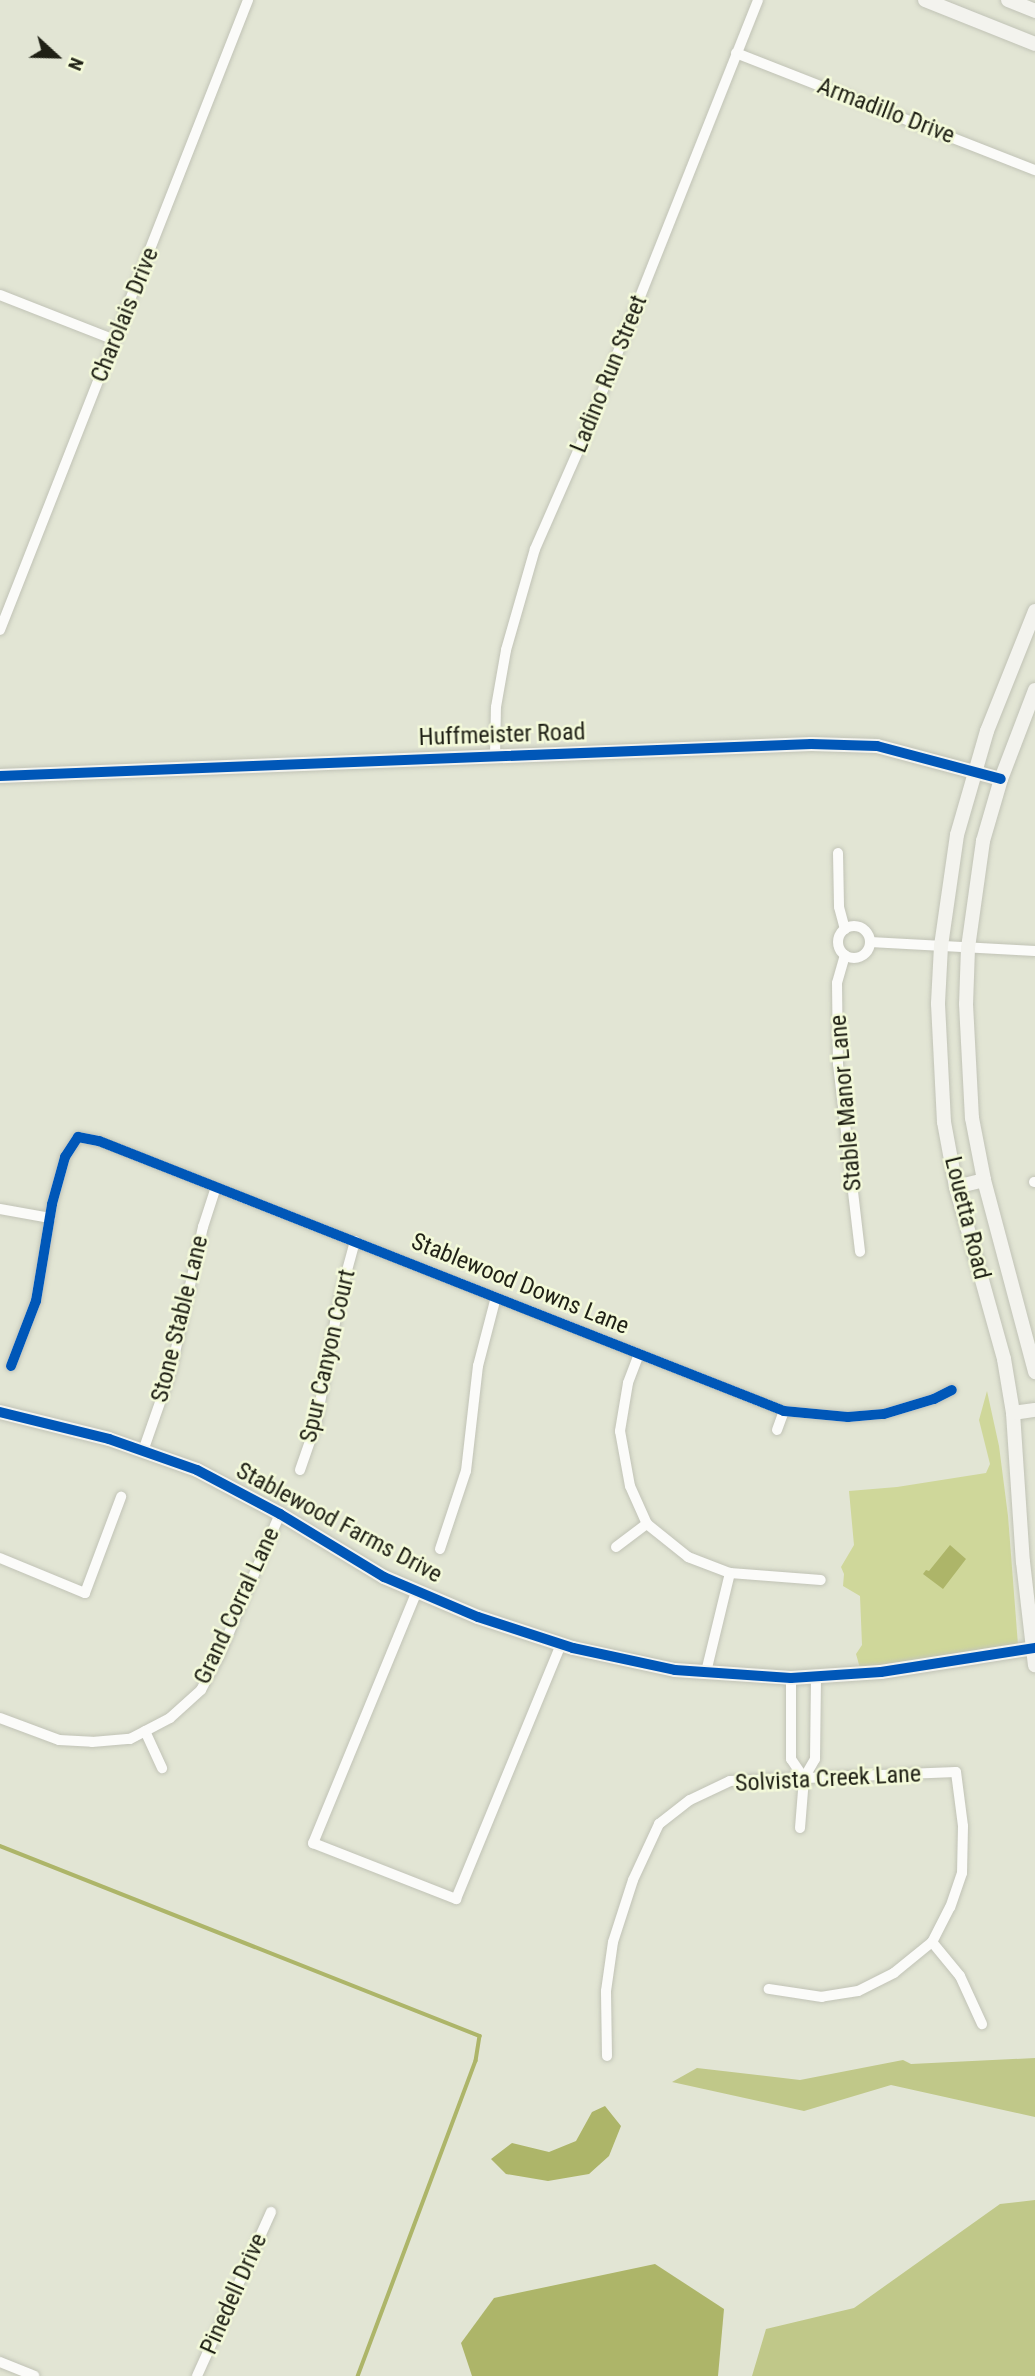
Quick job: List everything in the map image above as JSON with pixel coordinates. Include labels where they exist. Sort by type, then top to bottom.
[{"type":"street","name":"Charolais Drive","points":[[0,630],[248,0]]},
{"type":"street","name":"Ladino Run Street","points":[[495,757],[496,707],[506,650],[535,548],[585,435],[758,0]]},
{"type":"street","points":[[925,0],[1035,44]]},
{"type":"street","points":[[1008,0],[1035,10]]},
{"type":"street","name":"Armadillo Drive","points":[[736,53],[1035,170]]},
{"type":"street","points":[[0,295],[115,341]]},
{"type":"street","points":[[974,770],[1035,611]]},
{"type":"street","points":[[1001,779],[1035,690]]},
{"type":"street","name":"Huffmeister Road","points":[[0,776],[852,744],[905,751],[1001,779]]},
{"type":"street","name":"Louetta Road","points":[[974,770],[957,835],[941,946],[939,1061],[944,1122],[956,1186],[1001,1347],[1013,1413],[1035,1665]]},
{"type":"street","name":"Louetta Road","points":[[1001,779],[984,841],[968,948],[967,1059],[972,1118],[984,1180],[1035,1372]]},
{"type":"street","points":[[838,853],[839,906],[845,929],[838,942],[845,955],[860,957],[870,942]]},
{"type":"street","points":[[845,929],[860,928],[870,942]]},
{"type":"street","points":[[870,942],[1035,951]]},
{"type":"street","name":"Stable Manor Lane","points":[[845,955],[837,983],[838,1064],[860,1252]]},
{"type":"street","name":"Stablewood Downs Lane","points":[[50,1218],[65,1157],[78,1137],[99,1141],[784,1411],[848,1417],[884,1414],[934,1399],[952,1390]]},
{"type":"street","points":[[956,1186],[984,1180]]},
{"type":"street","name":"Stone Stable Lane","points":[[143,1451],[171,1371],[203,1227],[216,1187]]},
{"type":"street","points":[[0,1209],[50,1218],[36,1301],[11,1366]]},
{"type":"street","name":"Spur Canyon Court","points":[[300,1470],[319,1413],[340,1296],[355,1241]]},
{"type":"street","points":[[440,1549],[466,1471],[478,1366],[496,1297]]},
{"type":"street","points":[[639,1354],[628,1382],[620,1431],[629,1486],[647,1524],[688,1557],[730,1573],[821,1580]]},
{"type":"street","points":[[1013,1413],[1035,1410]]},
{"type":"street","points":[[777,1430],[784,1411]]},
{"type":"street","name":"Stablewood Farms Drive","points":[[0,1412],[143,1451],[197,1470],[280,1514],[384,1577],[478,1617],[561,1644],[675,1670],[791,1678],[881,1672],[1034,1648]]},
{"type":"street","points":[[0,1558],[85,1593],[121,1497]]},
{"type":"street","name":"Grand Corral Lane","points":[[0,1718],[59,1740],[92,1742],[131,1738],[170,1718],[201,1690],[219,1656],[280,1514]]},
{"type":"street","points":[[616,1548],[647,1524]]},
{"type":"street","points":[[706,1672],[730,1573]]},
{"type":"street","points":[[417,1591],[313,1843],[456,1899],[561,1644]]},
{"type":"street","points":[[800,1828],[804,1778],[815,1759],[816,1676]]},
{"type":"street","points":[[791,1678],[791,1759],[804,1778]]},
{"type":"street","points":[[145,1731],[162,1768]]},
{"type":"street","name":"Solvista Creek Lane","points":[[607,2056],[606,1991],[613,1942],[633,1880],[659,1824],[690,1800],[730,1781],[957,1772],[963,1826],[962,1873],[950,1907],[932,1942]]},
{"type":"street","points":[[769,1989],[822,1997],[858,1991],[894,1973],[932,1942],[960,1976],[982,2024]]},
{"type":"street","name":"Pinedell Drive","points":[[197,2376],[271,2212]]},
{"type":"street","points":[[0,2362],[34,2376]]},
{"type":"shaded area","points":[[987,1391],[999,1446],[1008,1516],[1018,1645],[860,1668],[856,1654],[862,1645],[860,1596],[843,1586],[844,1574],[841,1567],[854,1545],[849,1491],[897,1487],[986,1473],[990,1464],[979,1420]]},
{"type":"shaded area","points":[[950,1545],[966,1559],[943,1589],[923,1574],[926,1570],[929,1571]]},
{"type":"shaded area","points":[[1035,2058],[1035,2117],[891,2085],[804,2111],[672,2082],[697,2068],[800,2080],[903,2060],[911,2064]]},
{"type":"shaded area","points":[[605,2106],[621,2126],[609,2156],[589,2174],[548,2181],[506,2174],[491,2159],[512,2143],[549,2152],[576,2141],[592,2112]]},
{"type":"shaded area","points":[[1035,2200],[1035,2376],[752,2376],[766,2329],[854,2308],[1000,2204]]},
{"type":"shaded area","points":[[655,2264],[724,2309],[718,2376],[472,2376],[461,2343],[494,2298]]},
{"type":"waterway","points":[[0,1846],[480,2036],[476,2061],[358,2376]]},
{"type":"cycle path","points":[[0,776],[811,744],[877,746],[1001,779]]},
{"type":"cycle path","points":[[11,1366],[36,1301],[52,1204],[65,1157],[78,1137],[99,1141],[784,1411],[848,1417],[884,1414],[934,1399],[952,1390]]},
{"type":"cycle path","points":[[0,1412],[109,1439],[197,1470],[280,1514],[384,1577],[478,1617],[573,1648],[675,1670],[791,1678],[881,1672],[1035,1648]]}]
